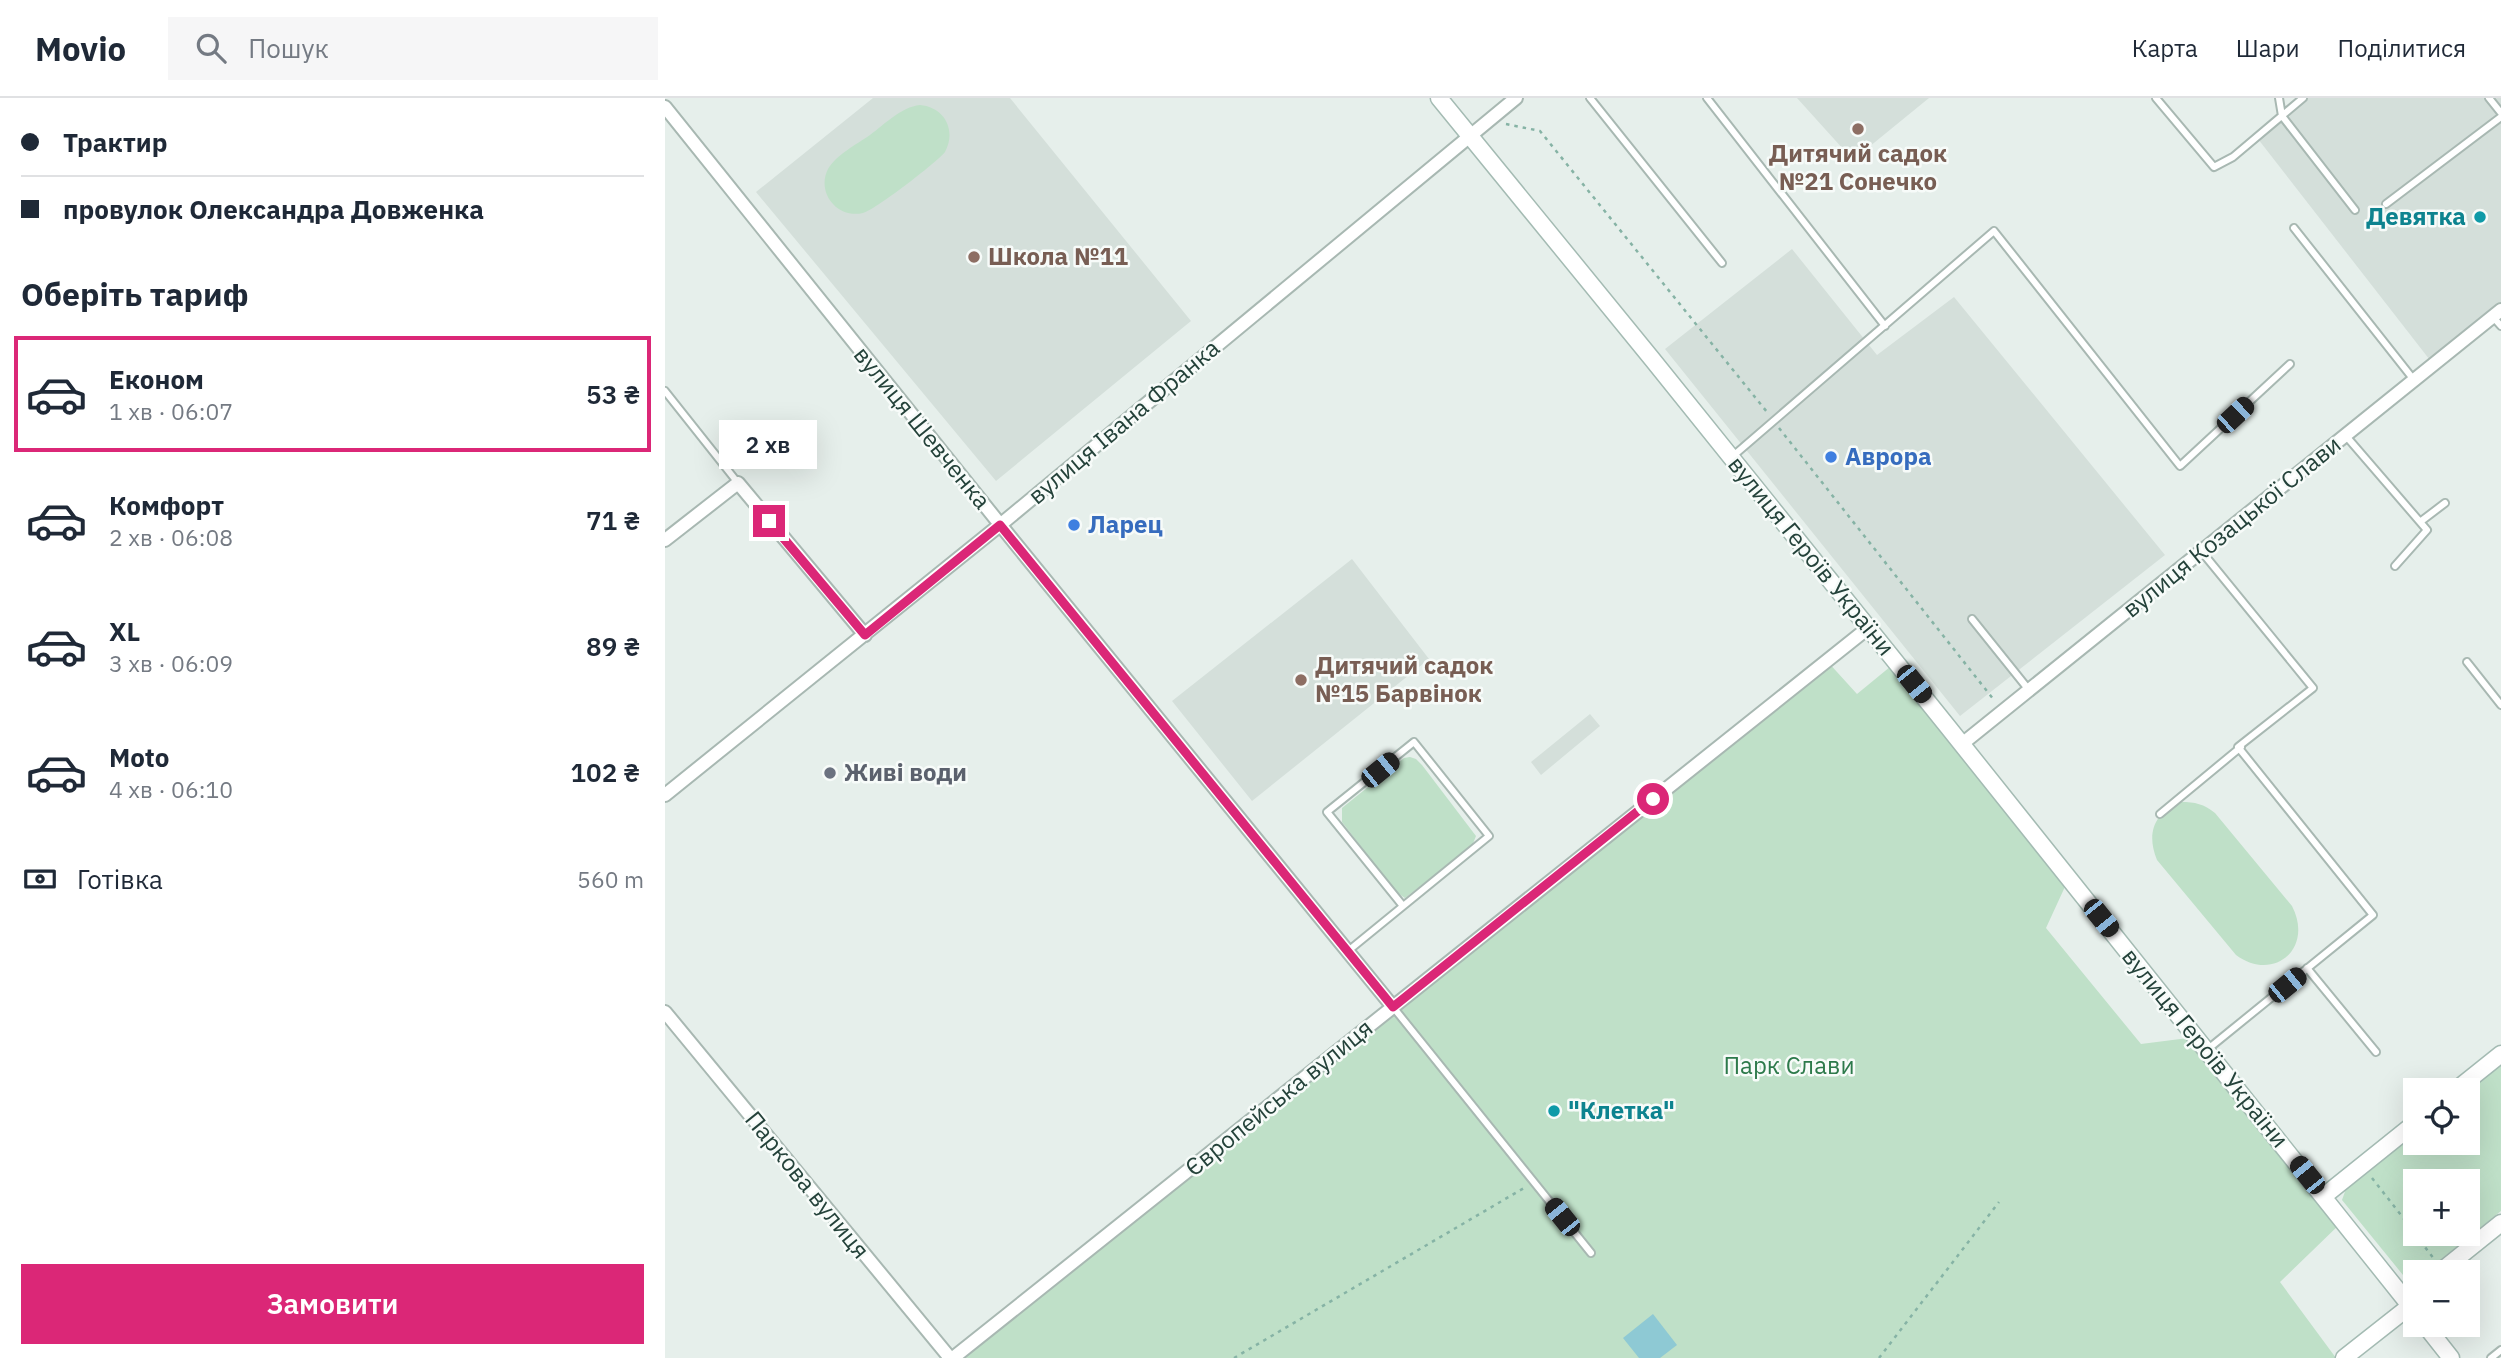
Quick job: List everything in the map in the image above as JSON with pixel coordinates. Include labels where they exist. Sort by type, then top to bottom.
[{"type":"street","name":"вулиця Героїв України","points":[[1439,98],[2403,1292]]},
{"type":"street","name":"вулиця Івана Франка","points":[[665,796],[1000,525],[1516,98]]},
{"type":"street","name":"вулиця Шевченка","points":[[665,107],[1000,525],[1393,1007]]},
{"type":"street","name":"вулиця Козацької Слави","points":[[1962,744],[2414,380],[2498,318]]},
{"type":"street","points":[[665,540],[738,483],[865,635]]},
{"type":"street","name":"Європейська вулиця","points":[[951,1358],[1868,628]]},
{"type":"street","name":"Паркова вулиця","points":[[665,1012],[951,1358]]},
{"type":"street","points":[[2471,1078],[2501,1054]]},
{"type":"street","points":[[2324,1196],[2403,1133]]},
{"type":"street","points":[[2455,1260],[2501,1223]]},
{"type":"street","points":[[2344,1358],[2403,1312]]},
{"type":"street","points":[[2434,1337],[2451,1358]]},
{"type":"lane","points":[[1590,98],[1722,263]]},
{"type":"lane","points":[[1707,98],[1885,326]]},
{"type":"lane","points":[[2156,98],[2214,167],[2233,157],[2303,98]]},
{"type":"lane","points":[[2279,98],[2282,116],[2355,210]]},
{"type":"lane","points":[[2386,204],[2501,115],[2489,98]]},
{"type":"lane","points":[[2294,228],[2414,380]]},
{"type":"lane","points":[[1732,458],[1994,231],[2180,466],[2290,363]]},
{"type":"lane","points":[[665,391],[738,483]]},
{"type":"lane","points":[[2346,436],[2427,530],[2395,566]]},
{"type":"lane","points":[[2420,522],[2445,503]]},
{"type":"lane","points":[[2202,552],[2313,688]]},
{"type":"lane","points":[[1972,620],[2029,690]]},
{"type":"lane","points":[[2467,662],[2501,705]]},
{"type":"lane","points":[[2160,814],[2313,688]]},
{"type":"lane","points":[[2206,1050],[2373,915],[2238,747],[2313,688]]},
{"type":"lane","points":[[1348,951],[1489,836],[1415,742],[1327,812],[1403,906]]},
{"type":"lane","points":[[2307,968],[2376,1052]]},
{"type":"lane","points":[[1393,1007],[1591,1253]]},
{"type":"lane","points":[[2491,1358],[2501,1350]]},
{"type":"path","points":[[1488,121],[1540,131],[2003,711]]},
{"type":"path","points":[[2363,1165],[2403,1218]]},
{"type":"path","points":[[1234,1358],[1534,1182]]},
{"type":"path","points":[[1879,1358],[1999,1202]]},
{"type":"shaded area","name":"Школа №11","points":[[873,98],[1010,98],[1191,321],[996,481],[756,192]]},
{"type":"shaded area","name":"Дитячий садок №21 Сонечко","points":[[1797,98],[1929,98],[1853,160]]},
{"type":"shaded area","points":[[2303,98],[2501,98],[2501,310],[2433,364],[2258,139]]},
{"type":"shaded area","points":[[1792,249],[1877,355],[1954,297],[2165,555],[1960,716],[1665,349]]},
{"type":"shaded area","name":"Дитячий садок №15 Барвінок","points":[[1352,559],[1429,659],[1252,801],[1172,701]]},
{"type":"shaded area","points":[[1590,714],[1600,726],[1541,775],[1531,762]]},
{"type":"green space","points":[[920,105],[936,110],[946,121],[950,136],[945,152],[905,186],[870,210],[854,214],[837,208],[827,195],[825,186],[825,178],[832,164],[841,154],[893,117]]},
{"type":"green space","name":"Парк Слави","points":[[1827,661],[1857,694],[1896,662],[2069,878],[2046,928],[2141,1044],[2196,1037],[2341,1223],[2280,1282],[2336,1358],[953,1358]]},
{"type":"green space","points":[[1410,757],[1422,765],[1476,836],[1472,846],[1405,898],[1396,892],[1342,822],[1342,808],[1404,758]]},
{"type":"green space","points":[[2181,802],[2199,804],[2215,813],[2292,906],[2298,935],[2287,957],[2264,965],[2250,963],[2236,955],[2157,860],[2152,841],[2155,825],[2164,812]]},
{"type":"green space","points":[[2501,1062],[2501,1211],[2480,1228],[2480,1169],[2403,1169],[2403,1246],[2457,1246],[2440,1260],[2403,1260],[2403,1275],[2342,1200],[2347,1186],[2403,1141],[2403,1155],[2480,1155],[2480,1079]]},
{"type":"water","points":[[1653,1314],[1677,1345],[1660,1358],[1639,1358],[1623,1338]]},
{"type":"place","name":"Дитячий садок №21 Сонечко","points":[[1858,129]]},
{"type":"place","name":"Девятка","points":[[2480,217]]},
{"type":"place","name":"Школа №11","points":[[974,257]]},
{"type":"place","name":"Аврора","points":[[1831,457]]},
{"type":"place","name":"Ларец","points":[[1074,525]]},
{"type":"place","name":"Дитячий садок №15 Барвінок","points":[[1301,680]]},
{"type":"place","name":"Живі води","points":[[830,773]]},
{"type":"place","name":"\"Клетка\"","points":[[1554,1111]]},
{"type":"route","points":[[769,521],[865,635],[1000,525],[1393,1007],[1653,799]]}]
